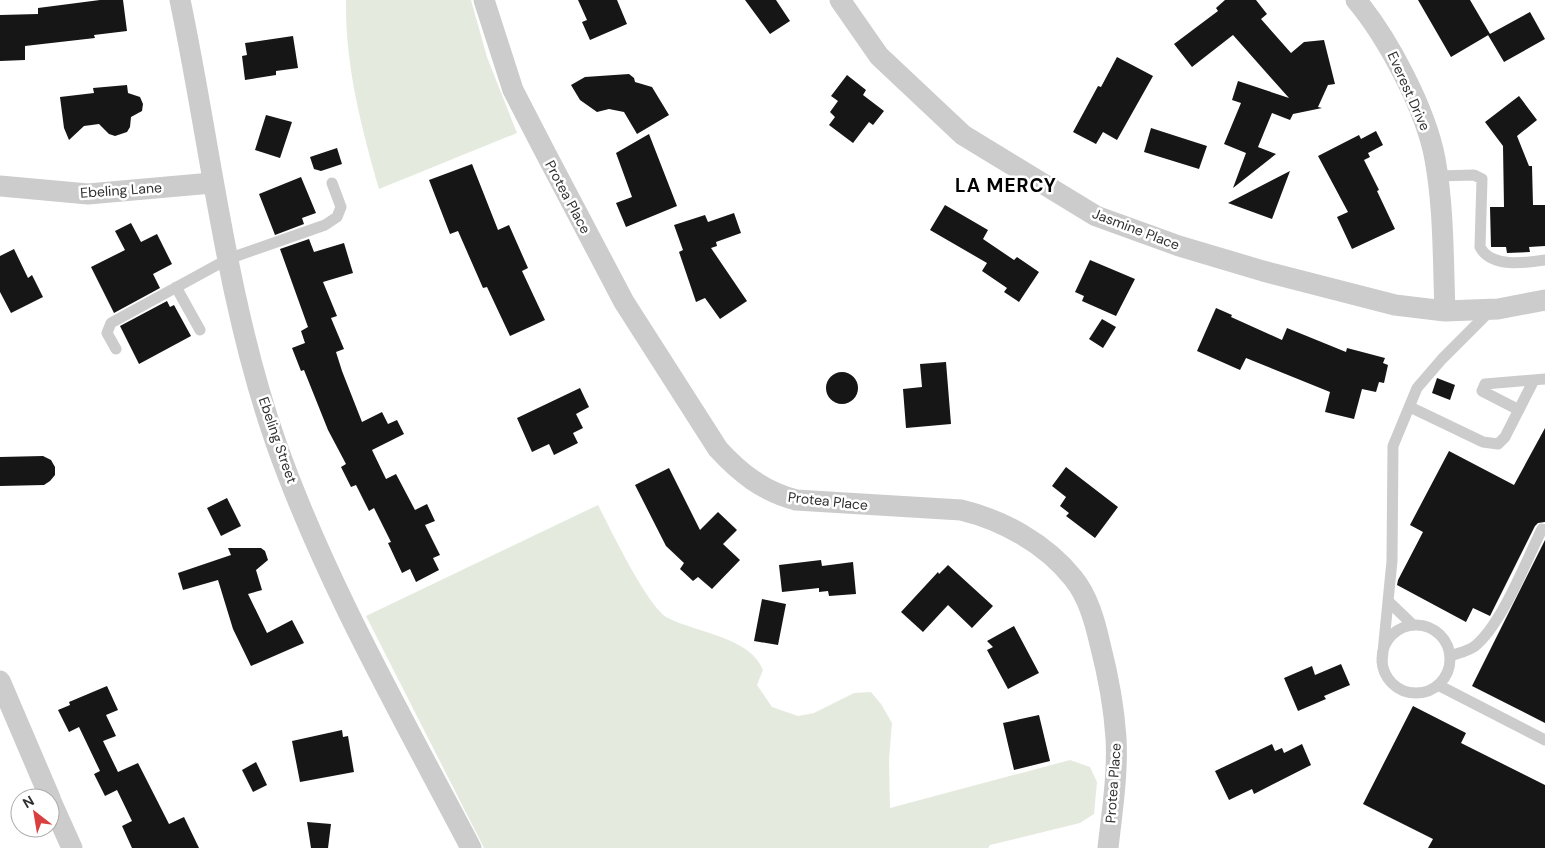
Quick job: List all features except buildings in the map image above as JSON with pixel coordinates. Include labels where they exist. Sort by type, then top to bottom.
[{"type":"street","name":"Ebeling Street","points":[[180,0],[212,183],[228,259],[247,343],[273,434],[308,522],[392,696],[471,848]]},
{"type":"street","name":"Protea Place","points":[[484,0],[513,90],[624,302],[707,433],[733,465],[753,483],[775,494],[796,500],[961,510],[985,516],[1029,540],[1056,560],[1074,579],[1085,597],[1096,627],[1112,702],[1116,740],[1108,848]]},
{"type":"street","name":"Jasmine Place","points":[[840,0],[879,56],[964,135],[1096,216],[1178,246],[1263,271],[1395,305],[1445,311],[1492,309],[1545,300]]},
{"type":"street","name":"Everest Drive","points":[[1356,0],[1387,43],[1423,118],[1435,157],[1441,200],[1445,311]]},
{"type":"street","name":"Ebeling Lane","points":[[0,186],[88,194],[212,183]]},
{"type":"street","points":[[0,681],[46,788]]},
{"type":"street","points":[[60,821],[72,848]]},
{"type":"lane","points":[[1438,176],[1474,175],[1482,179],[1480,248],[1491,260],[1530,262],[1545,260]]},
{"type":"lane","points":[[116,349],[107,333],[111,323],[228,259],[324,225],[337,217],[341,207],[332,183]]},
{"type":"lane","points":[[176,287],[200,330]]},
{"type":"lane","points":[[1382,662],[1387,641],[1394,633],[1413,625],[1424,626],[1434,630],[1448,646],[1450,656],[1445,677],[1438,685],[1419,693],[1403,690],[1390,681],[1384,672],[1382,662],[1392,561],[1393,446],[1417,388],[1442,359],[1492,309]]},
{"type":"lane","points":[[1410,407],[1490,444],[1498,444],[1505,437],[1519,410],[1540,379]]},
{"type":"lane","points":[[1519,410],[1482,391],[1485,384],[1540,379]]},
{"type":"lane","points":[[1450,656],[1473,648],[1486,636],[1499,616],[1542,529]]},
{"type":"lane","points":[[1388,601],[1413,625]]},
{"type":"lane","points":[[1438,685],[1545,740]]},
{"type":"shaded area","points":[[346,0],[471,0],[487,57],[517,133],[379,189],[355,95],[348,48]]},
{"type":"shaded area","points":[[598,505],[640,584],[660,611],[668,618],[722,637],[747,650],[763,670],[757,685],[772,707],[798,716],[814,713],[854,693],[871,692],[881,704],[892,723],[889,760],[890,808],[1070,760],[1090,767],[1097,782],[1094,814],[1080,823],[990,845],[988,848],[484,848],[366,616]]},
{"type":"district","name":"LA MERCY","points":[[1006,185]]}]
